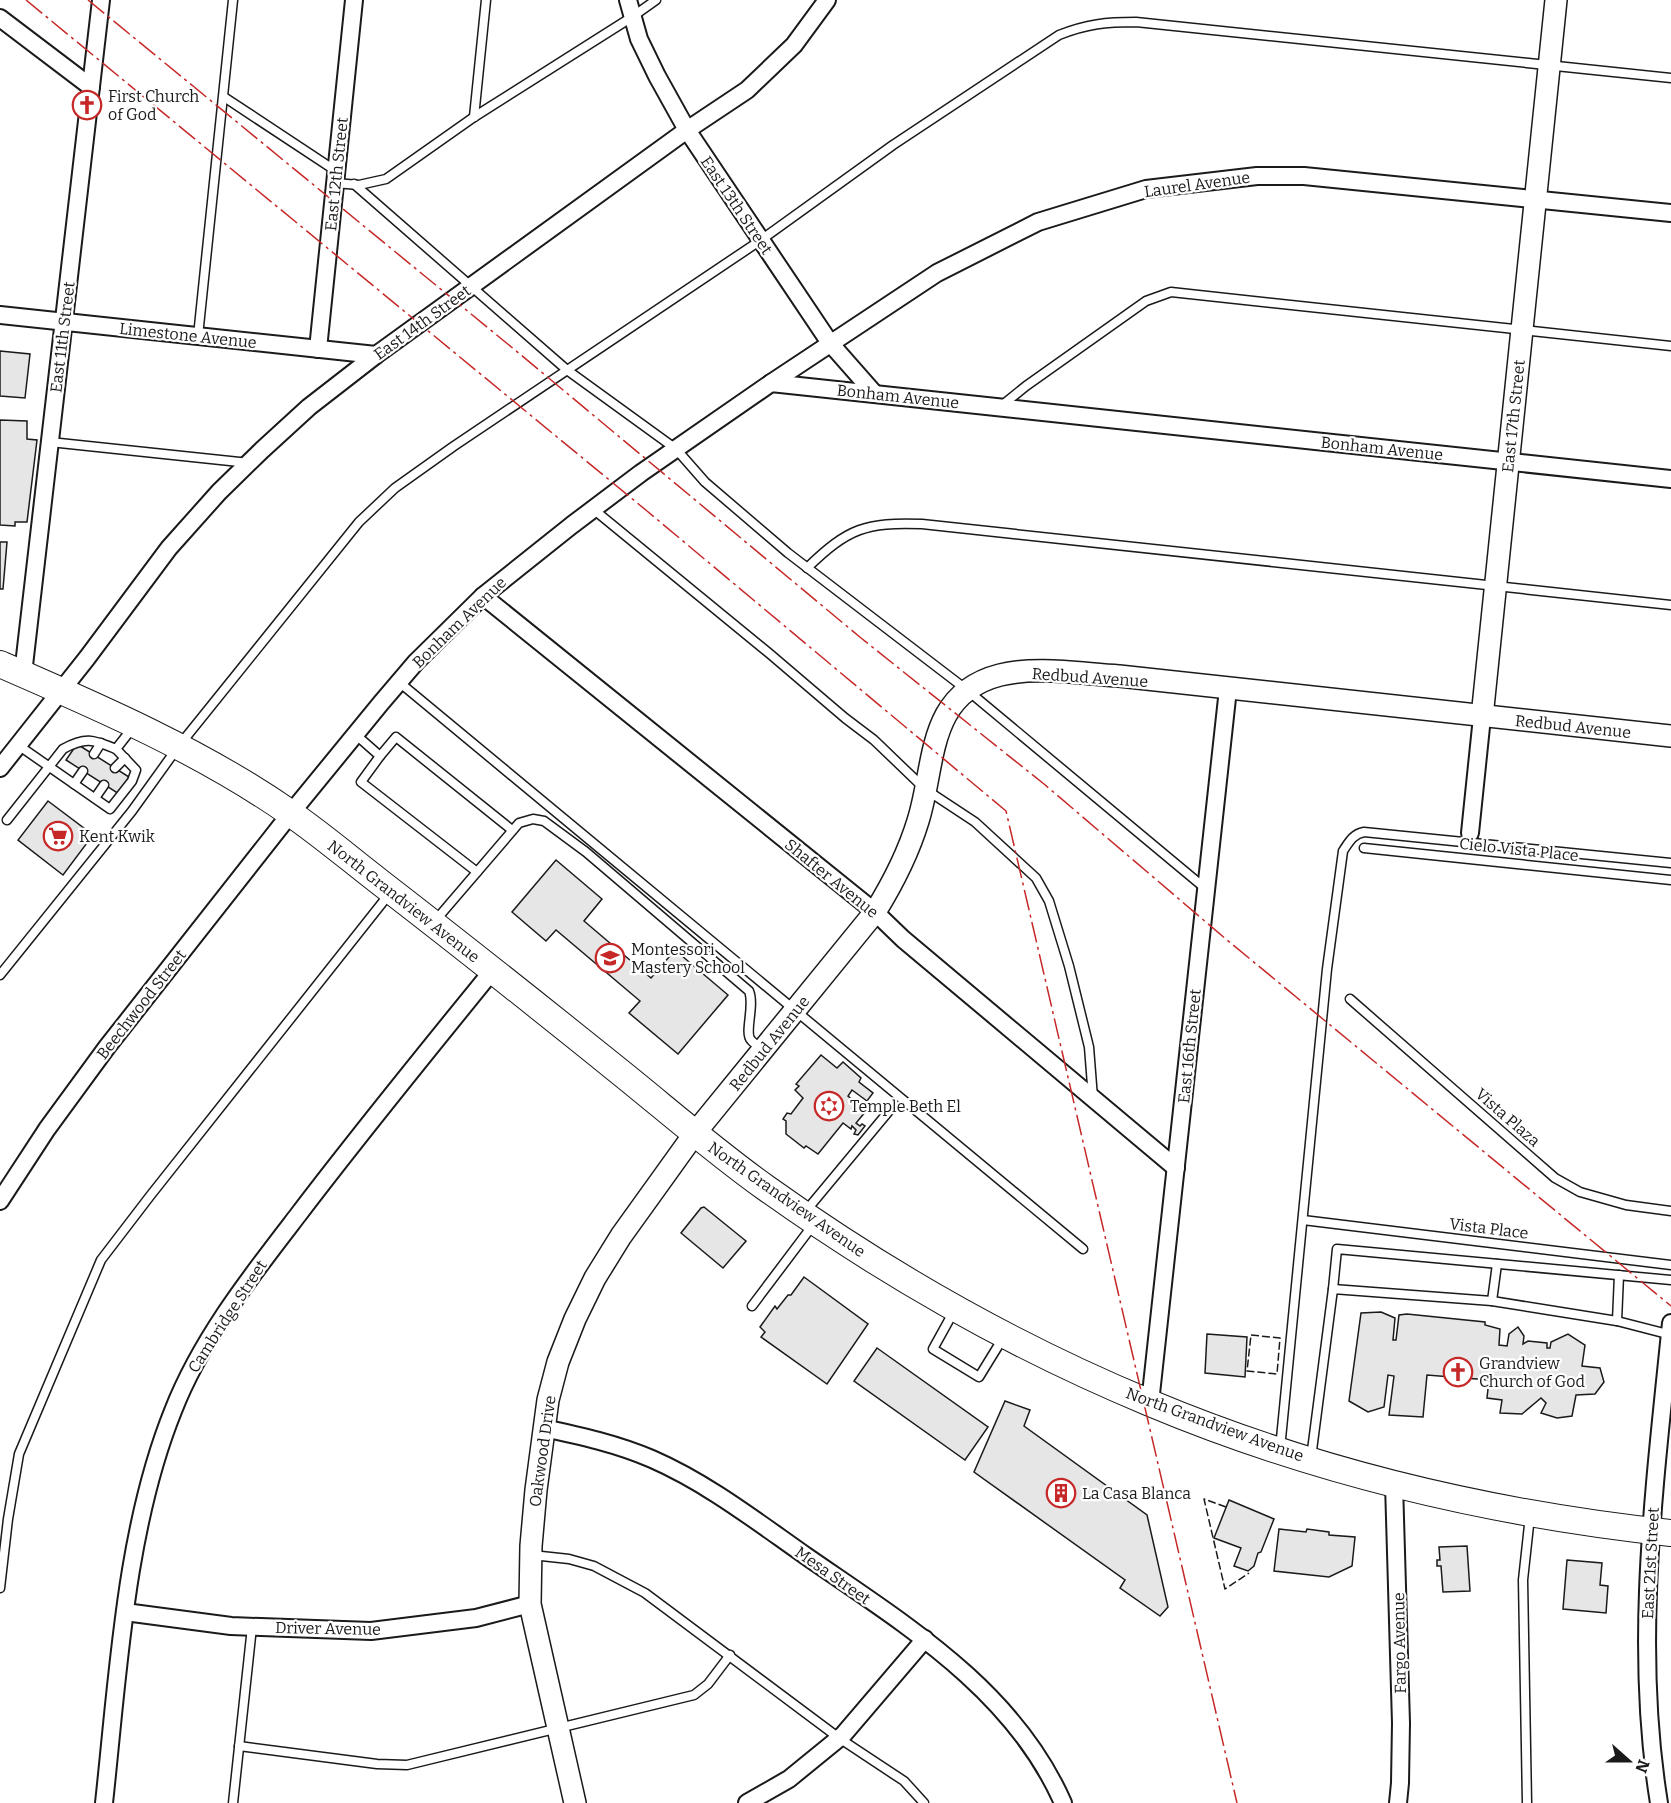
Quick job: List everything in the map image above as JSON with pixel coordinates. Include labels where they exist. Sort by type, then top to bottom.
[{"type":"main road","name":"North Grandview Avenue","points":[[11,669],[178,747],[291,813],[494,970],[760,1184],[896,1274],[1005,1334],[1049,1357],[1150,1403],[1311,1460],[1395,1484],[1530,1513],[1661,1532]]},
{"type":"street","name":"East 11th Street","points":[[11,669],[50,442],[101,0]]},
{"type":"street","name":"East 12th Street","points":[[318,349],[354,0]]},
{"type":"street","name":"East 13th Street","points":[[628,0],[639,39],[687,130],[830,343],[874,393]]},
{"type":"street","name":"East 14th Street","points":[[61,691],[169,548],[219,492],[309,407],[471,286],[687,130],[747,90],[794,45],[827,0]]},
{"type":"street","name":"East 17th Street","points":[[1470,833],[1556,0]]},
{"type":"street","points":[[0,18],[91,87]]},
{"type":"street","name":"Laurel Avenue","points":[[771,382],[937,273],[1038,222],[1146,189],[1257,176],[1304,176],[1671,213]]},
{"type":"street","name":"Limestone Avenue","points":[[0,315],[376,355]]},
{"type":"street","name":"Bonham Avenue","points":[[291,813],[399,682],[483,596],[593,509],[771,382],[1671,479]]},
{"type":"street","name":"Shafter Avenue","points":[[483,596],[875,912],[903,939],[1176,1168]]},
{"type":"street","name":"Redbud Avenue","points":[[695,1133],[875,912],[909,851],[919,818],[934,746],[943,719],[952,705],[967,690],[979,683],[1011,673],[1051,672],[1119,676],[1671,736]]},
{"type":"street","name":"East 16th Street","points":[[1150,1403],[1228,689]]},
{"type":"street","points":[[0,768],[61,691]]},
{"type":"street","name":"Beechwood Street","points":[[0,1202],[47,1129],[107,1047],[291,813]]},
{"type":"street","name":"Cambridge Street","points":[[104,1803],[125,1612],[142,1513],[172,1412],[190,1371],[227,1312],[273,1248],[400,1085],[494,970]]},
{"type":"street","name":"Oakwood Drive","points":[[575,1803],[530,1604],[536,1490],[548,1400],[558,1362],[595,1278],[621,1236],[695,1133]]},
{"type":"street","name":"East 21st Street","points":[[1659,1803],[1651,1755],[1646,1660],[1661,1532],[1671,1331]]},
{"type":"street","name":"Mesa Street","points":[[544,1428],[623,1448],[692,1479],[925,1639],[978,1684],[1014,1722],[1054,1783],[1063,1803]]},
{"type":"street","name":"Fargo Avenue","points":[[1395,1484],[1401,1723],[1398,1803]]},
{"type":"street","name":"Driver Avenue","points":[[125,1612],[231,1626],[371,1631],[476,1618],[530,1604]]},
{"type":"street","points":[[747,1803],[789,1779],[839,1738],[878,1696],[925,1639]]},
{"type":"lane","points":[[198,336],[233,0]]},
{"type":"lane","points":[[474,117],[486,0]]},
{"type":"lane","points":[[354,184],[386,179],[474,117],[656,0]]},
{"type":"lane","points":[[0,975],[132,811],[178,747],[359,522],[395,488],[761,240],[893,145],[1059,35],[1084,26],[1105,22],[1136,22],[1671,78]]},
{"type":"lane","points":[[224,97],[336,177],[354,184],[567,370],[676,449],[705,482],[807,568],[967,690],[1206,889]]},
{"type":"lane","points":[[1000,407],[1146,301],[1171,292],[1671,346]]},
{"type":"lane","points":[[50,442],[249,463]]},
{"type":"lane","points":[[593,509],[874,740],[910,772],[925,789],[975,822],[1036,878],[1049,901],[1069,966],[1089,1047],[1093,1098]]},
{"type":"lane","points":[[807,568],[829,546],[868,526],[886,523],[922,524],[1671,605]]},
{"type":"lane","points":[[399,682],[1083,1248]]},
{"type":"lane","points":[[116,749],[134,726]]},
{"type":"lane","points":[[355,734],[380,756]]},
{"type":"lane","points":[[477,872],[361,782],[380,756],[396,737],[512,830]]},
{"type":"lane","points":[[7,820],[50,767],[63,749],[76,741],[91,739],[116,749],[136,770],[132,781],[110,809],[95,798],[74,784],[50,767],[18,745]]},
{"type":"lane","points":[[94,754],[101,743]]},
{"type":"lane","points":[[115,768],[125,758]]},
{"type":"lane","points":[[74,784],[83,771]]},
{"type":"lane","points":[[95,798],[104,785]]},
{"type":"lane","points":[[433,922],[512,830],[527,819],[544,821],[586,852],[749,991],[752,1009],[747,1032],[750,1040],[764,1049]]},
{"type":"lane","points":[[1280,1450],[1327,969],[1343,851],[1350,840],[1364,832],[1671,863]]},
{"type":"lane","name":"Cielo Vista Place","points":[[1364,848],[1671,880]]},
{"type":"lane","points":[[0,1588],[19,1454],[101,1260],[391,891]]},
{"type":"lane","name":"Vista Plaza","points":[[1350,999],[1555,1178],[1580,1192],[1626,1205],[1671,1210]]},
{"type":"lane","points":[[752,1306],[809,1218],[890,1111]]},
{"type":"lane","name":"Vista Place","points":[[1303,1220],[1671,1265]]},
{"type":"lane","points":[[1311,1460],[1337,1249],[1671,1280]]},
{"type":"lane","points":[[1492,1301],[1497,1264]]},
{"type":"lane","points":[[1617,1321],[1619,1275]]},
{"type":"lane","points":[[1333,1289],[1492,1301],[1671,1331]]},
{"type":"lane","points":[[956,1308],[933,1349],[979,1377],[1005,1334]]},
{"type":"lane","points":[[1527,1803],[1523,1580],[1530,1513]]},
{"type":"lane","points":[[531,1554],[568,1559],[594,1566],[645,1593],[839,1738],[904,1781],[924,1803]]},
{"type":"lane","points":[[233,1803],[252,1627]]},
{"type":"lane","points":[[239,1746],[377,1764],[407,1765],[694,1695],[708,1684],[730,1655]]},
{"type":"building","points":[[0,351],[30,354],[25,398],[0,396]]},
{"type":"building","points":[[0,420],[27,421],[27,439],[37,440],[27,522],[15,522],[15,526],[0,525]]},
{"type":"building","points":[[0,542],[7,542],[3,589],[0,589]]},
{"type":"building","points":[[77,744],[129,777],[119,794],[66,760]]},
{"type":"building","points":[[48,801],[93,835],[63,875],[18,840]]},
{"type":"building","points":[[556,860],[602,899],[584,921],[651,978],[675,950],[728,995],[678,1054],[629,1013],[640,1001],[556,930],[546,941],[512,912]]},
{"type":"building","name":"Temple Beth El","points":[[821,1055],[837,1068],[843,1062],[861,1078],[859,1082],[873,1093],[867,1101],[852,1090],[848,1096],[866,1111],[856,1123],[865,1126],[858,1135],[854,1134],[856,1130],[852,1126],[851,1129],[843,1123],[818,1154],[806,1146],[804,1148],[786,1134],[786,1121],[783,1119],[787,1113],[791,1114],[803,1098],[795,1090],[799,1086],[796,1084]]},
{"type":"building","points":[[704,1207],[746,1241],[723,1268],[681,1233]]},
{"type":"building","points":[[804,1277],[868,1324],[827,1384],[761,1337],[765,1332],[760,1327],[775,1306],[777,1309]]},
{"type":"building","points":[[1381,1312],[1395,1318],[1393,1340],[1396,1340],[1399,1315],[1407,1314],[1485,1322],[1485,1325],[1500,1329],[1499,1345],[1507,1346],[1509,1334],[1518,1327],[1524,1336],[1523,1344],[1528,1341],[1547,1343],[1547,1348],[1550,1348],[1551,1342],[1568,1334],[1585,1345],[1582,1366],[1600,1368],[1604,1382],[1595,1394],[1576,1395],[1572,1416],[1557,1418],[1541,1413],[1546,1403],[1541,1398],[1522,1414],[1500,1413],[1502,1400],[1487,1398],[1489,1380],[1427,1375],[1423,1417],[1389,1415],[1394,1376],[1388,1375],[1384,1407],[1368,1412],[1349,1401],[1361,1313]]},
{"type":"building","points":[[1207,1334],[1247,1337],[1245,1377],[1205,1373]]},
{"type":"building","points":[[877,1348],[988,1427],[965,1460],[854,1381]]},
{"type":"building","name":"La Casa Blanca","points":[[1005,1401],[1030,1410],[1024,1426],[1147,1515],[1168,1607],[1160,1616],[1120,1588],[1125,1580],[974,1472]]},
{"type":"building","points":[[1229,1500],[1274,1519],[1254,1566],[1248,1571],[1234,1566],[1241,1548],[1214,1538]]},
{"type":"building","points":[[1279,1529],[1306,1532],[1307,1529],[1329,1532],[1329,1535],[1355,1537],[1352,1566],[1329,1577],[1274,1571]]},
{"type":"building","points":[[1467,1546],[1470,1591],[1443,1592],[1441,1566],[1437,1566],[1437,1560],[1440,1560],[1439,1547]]},
{"type":"building","points":[[1567,1560],[1602,1563],[1600,1585],[1608,1586],[1606,1613],[1563,1609]]},
{"type":"fence","points":[[1251,1335],[1280,1338],[1277,1374],[1247,1371],[1251,1335]]},
{"type":"fence","points":[[1226,1507],[1204,1499],[1225,1589],[1249,1573]]},
{"type":"power","points":[[26,0],[647,511],[1006,811],[1237,1803]]},
{"type":"power","points":[[88,0],[515,350],[861,638],[1044,784],[1227,940],[1671,1306]]},
{"type":"place","name":"First Church of God","points":[[87,105]]},
{"type":"place","name":"Kent Kwik","points":[[58,836]]},
{"type":"place","name":"Montessori Mastery School","points":[[610,958]]},
{"type":"place","name":"Temple Beth El","points":[[829,1106]]},
{"type":"place","name":"Grandview Church of God","points":[[1458,1372]]},
{"type":"place","name":"La Casa Blanca","points":[[1061,1493]]}]
